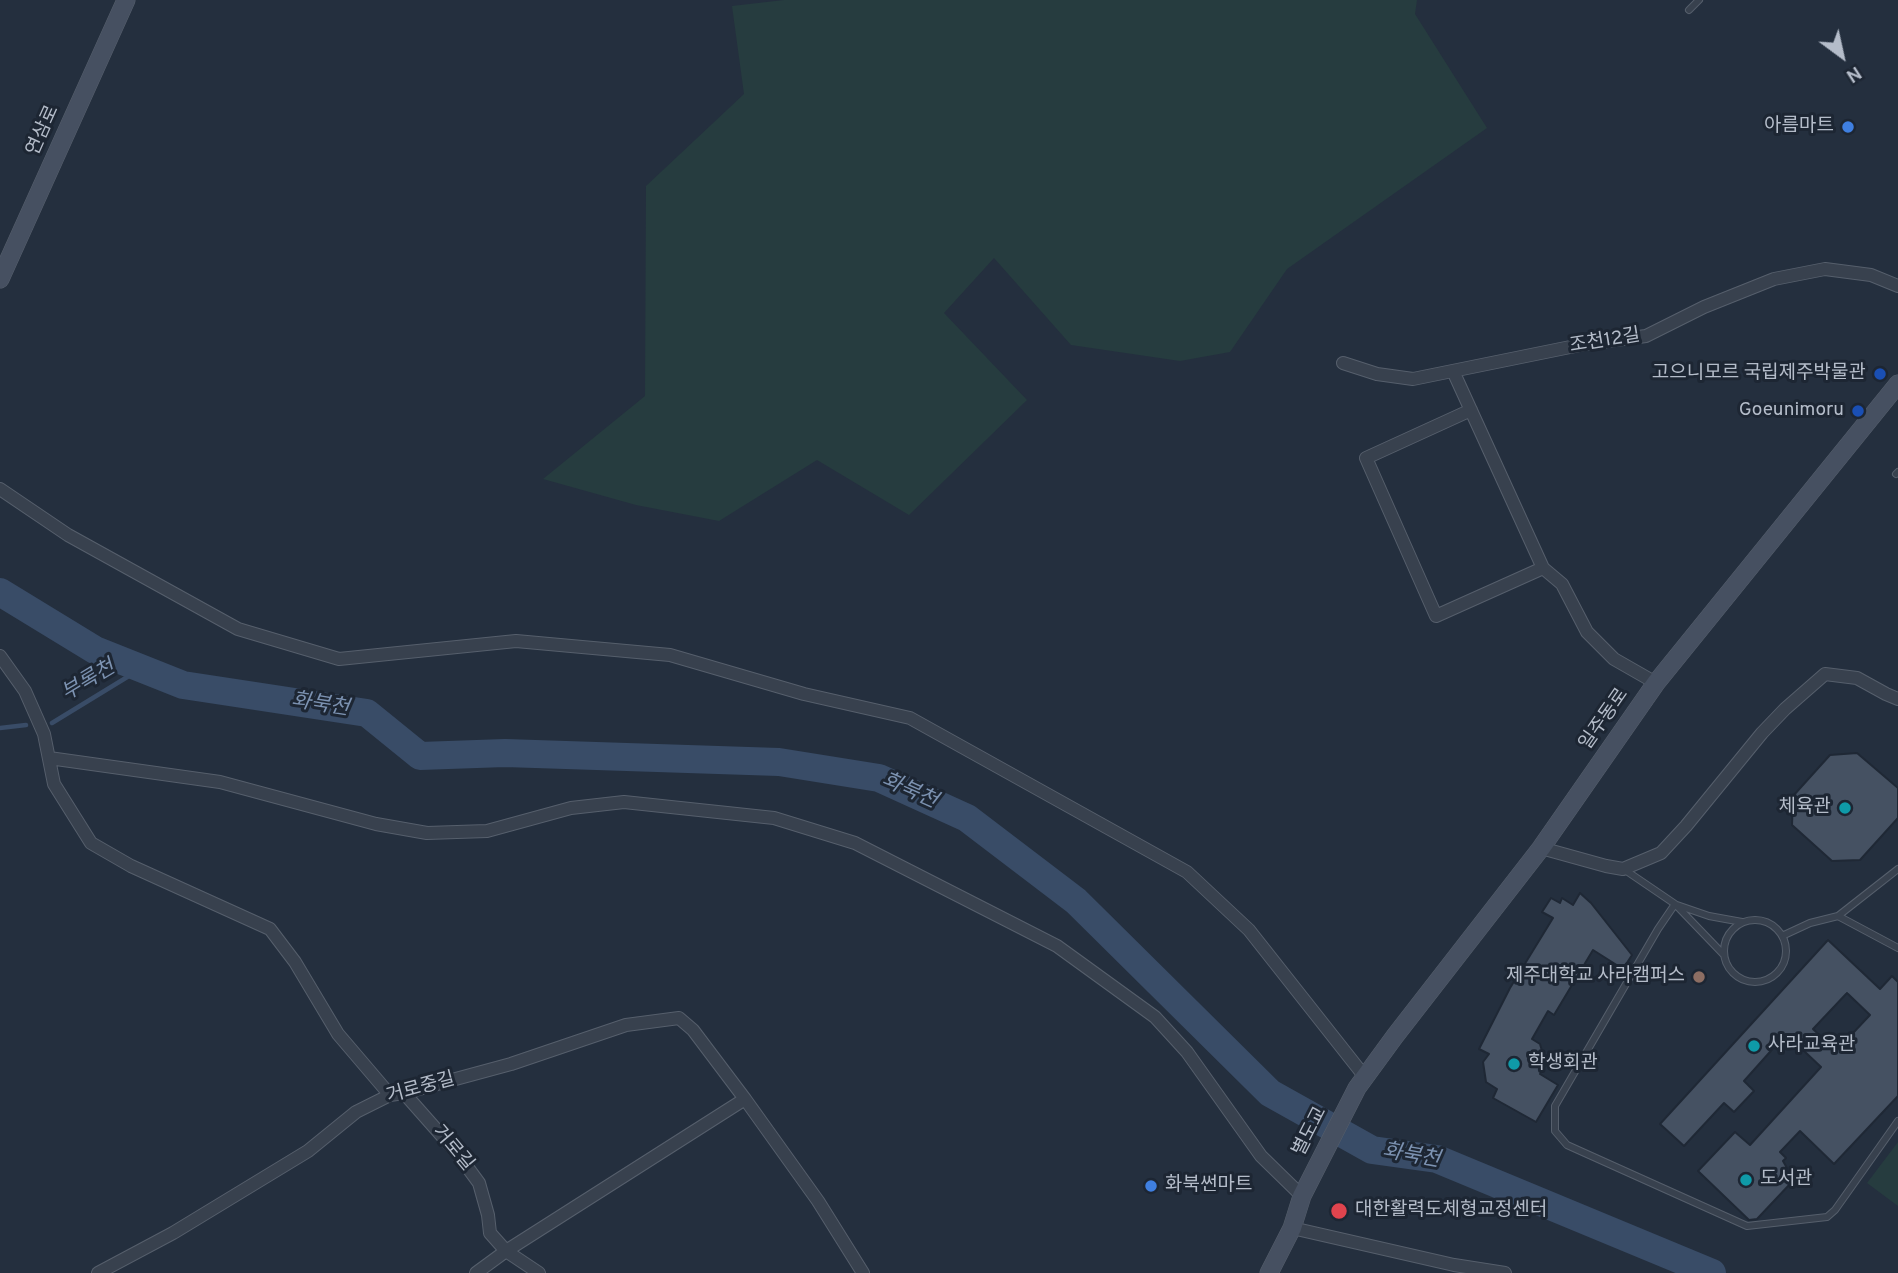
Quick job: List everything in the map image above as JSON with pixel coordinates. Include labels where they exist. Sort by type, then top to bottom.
[{"type":"main road","name":"연삼로","points":[[0,279],[127,0]]},
{"type":"main road","name":"일주동로","points":[[1361,1083],[1541,848],[1656,683],[1898,384]]},
{"type":"main road","name":"별도교","points":[[1301,1196],[1361,1083]]},
{"type":"main road","points":[[1269,1273],[1292,1227],[1301,1196]]},
{"type":"street","name":"조천12길","points":[[1343,363],[1377,374],[1412,379],[1585,344],[1646,336],[1704,307],[1774,279],[1825,269],[1871,275],[1898,286]]},
{"type":"street","points":[[1453,371],[1543,568],[1562,584],[1587,632],[1614,659],[1656,683]]},
{"type":"street","points":[[1471,410],[1366,458],[1436,616],[1543,568]]},
{"type":"street","points":[[0,489],[68,535],[238,629],[340,659],[516,641],[670,655],[804,694],[910,718],[1187,872],[1249,930],[1361,1083]]},
{"type":"street","points":[[0,656],[25,691],[44,734],[54,784],[91,843],[131,866],[270,929],[295,962],[338,1034],[390,1094]]},
{"type":"street","points":[[1541,848],[1623,869],[1661,853],[1762,733],[1825,674],[1857,677],[1898,699]]},
{"type":"street","points":[[49,758],[220,782],[376,824],[427,833],[487,831],[570,808],[624,802],[774,818],[855,843],[1057,946],[1154,1017],[1187,1052],[1261,1156],[1301,1196]]},
{"type":"street","name":"거로중길","points":[[98,1273],[173,1233],[308,1152],[356,1111],[390,1094],[404,1093],[511,1064],[626,1025],[679,1018],[693,1030],[745,1099],[818,1201],[863,1273]]},
{"type":"street","name":"거로길","points":[[404,1093],[457,1153],[479,1183],[490,1233],[506,1251],[539,1273]]},
{"type":"street","points":[[476,1273],[506,1251],[745,1099]]},
{"type":"street","points":[[1292,1227],[1454,1265],[1505,1273]]},
{"type":"lane","points":[[1689,10],[1699,0]]},
{"type":"lane","points":[[1623,869],[1675,904],[1724,955]]},
{"type":"lane","points":[[1782,936],[1810,923],[1838,916],[1898,869]]},
{"type":"lane","points":[[1675,904],[1709,916],[1742,922],[1760,920],[1777,929],[1782,936],[1785,955],[1782,965],[1769,978],[1749,981],[1732,972],[1727,964],[1724,945],[1728,935],[1742,922]]},
{"type":"lane","points":[[1675,904],[1566,1084],[1555,1107],[1555,1131],[1567,1145],[1747,1226],[1827,1217],[1835,1210],[1898,1121]]},
{"type":"lane","points":[[1838,916],[1898,948]]},
{"type":"green space","points":[[784,0],[1417,0],[1415,14],[1487,128],[1287,269],[1230,352],[1180,361],[1071,345],[994,258],[944,313],[1027,400],[909,515],[817,460],[719,521],[636,505],[543,479],[645,396],[646,186],[744,94],[732,6]]},
{"type":"green space","points":[[1898,1142],[1898,1206],[1867,1183]]},
{"type":"building","name":"체육관","points":[[1857,753],[1898,788],[1898,818],[1860,860],[1832,861],[1792,825],[1793,796],[1830,755]]},
{"type":"building","points":[[1580,893],[1632,955],[1623,969],[1593,950],[1554,1015],[1548,1011],[1532,1039],[1540,1044],[1546,1065],[1540,1074],[1558,1085],[1536,1122],[1493,1098],[1497,1089],[1486,1082],[1483,1062],[1489,1054],[1479,1049],[1510,988],[1553,918],[1542,912],[1551,898],[1560,903],[1562,898],[1573,905]]},
{"type":"building","points":[[1828,940],[1880,989],[1892,976],[1898,982],[1898,1096],[1834,1164],[1800,1131],[1780,1152],[1786,1158],[1783,1161],[1787,1168],[1783,1178],[1790,1184],[1757,1219],[1749,1220],[1698,1171],[1735,1132],[1750,1145],[1821,1067],[1786,1034],[1744,1081],[1754,1091],[1734,1112],[1724,1103],[1684,1146],[1660,1124]],"holes":[[[1847,993],[1870,1015],[1836,1051],[1813,1029]]]},
{"type":"waterway","name":"화북천","points":[[0,592],[95,650],[183,685],[367,713],[420,756],[505,753],[779,762],[879,778],[967,818],[1076,901],[1270,1093],[1372,1150],[1437,1159],[1712,1273]]},
{"type":"waterway","name":"부록천","points":[[52,723],[142,668]]},
{"type":"waterway","name":"부록천","points":[[0,728],[26,725]]},
{"type":"place","name":"아름마트","points":[[1848,127]]},
{"type":"place","name":"고으니모르 국립제주박물관","points":[[1880,374]]},
{"type":"place","name":"Goeunimoru","points":[[1858,411]]},
{"type":"place","name":"체육관","points":[[1845,808]]},
{"type":"place","name":"제주대학교 사라캠퍼스","points":[[1699,977]]},
{"type":"place","name":"사라교육관","points":[[1754,1046]]},
{"type":"place","name":"학생회관","points":[[1514,1064]]},
{"type":"place","name":"도서관","points":[[1746,1180]]},
{"type":"place","name":"화북썬마트","points":[[1151,1186]]},
{"type":"place","name":"대한활력도체형교정센터","points":[[1339,1211]]}]
